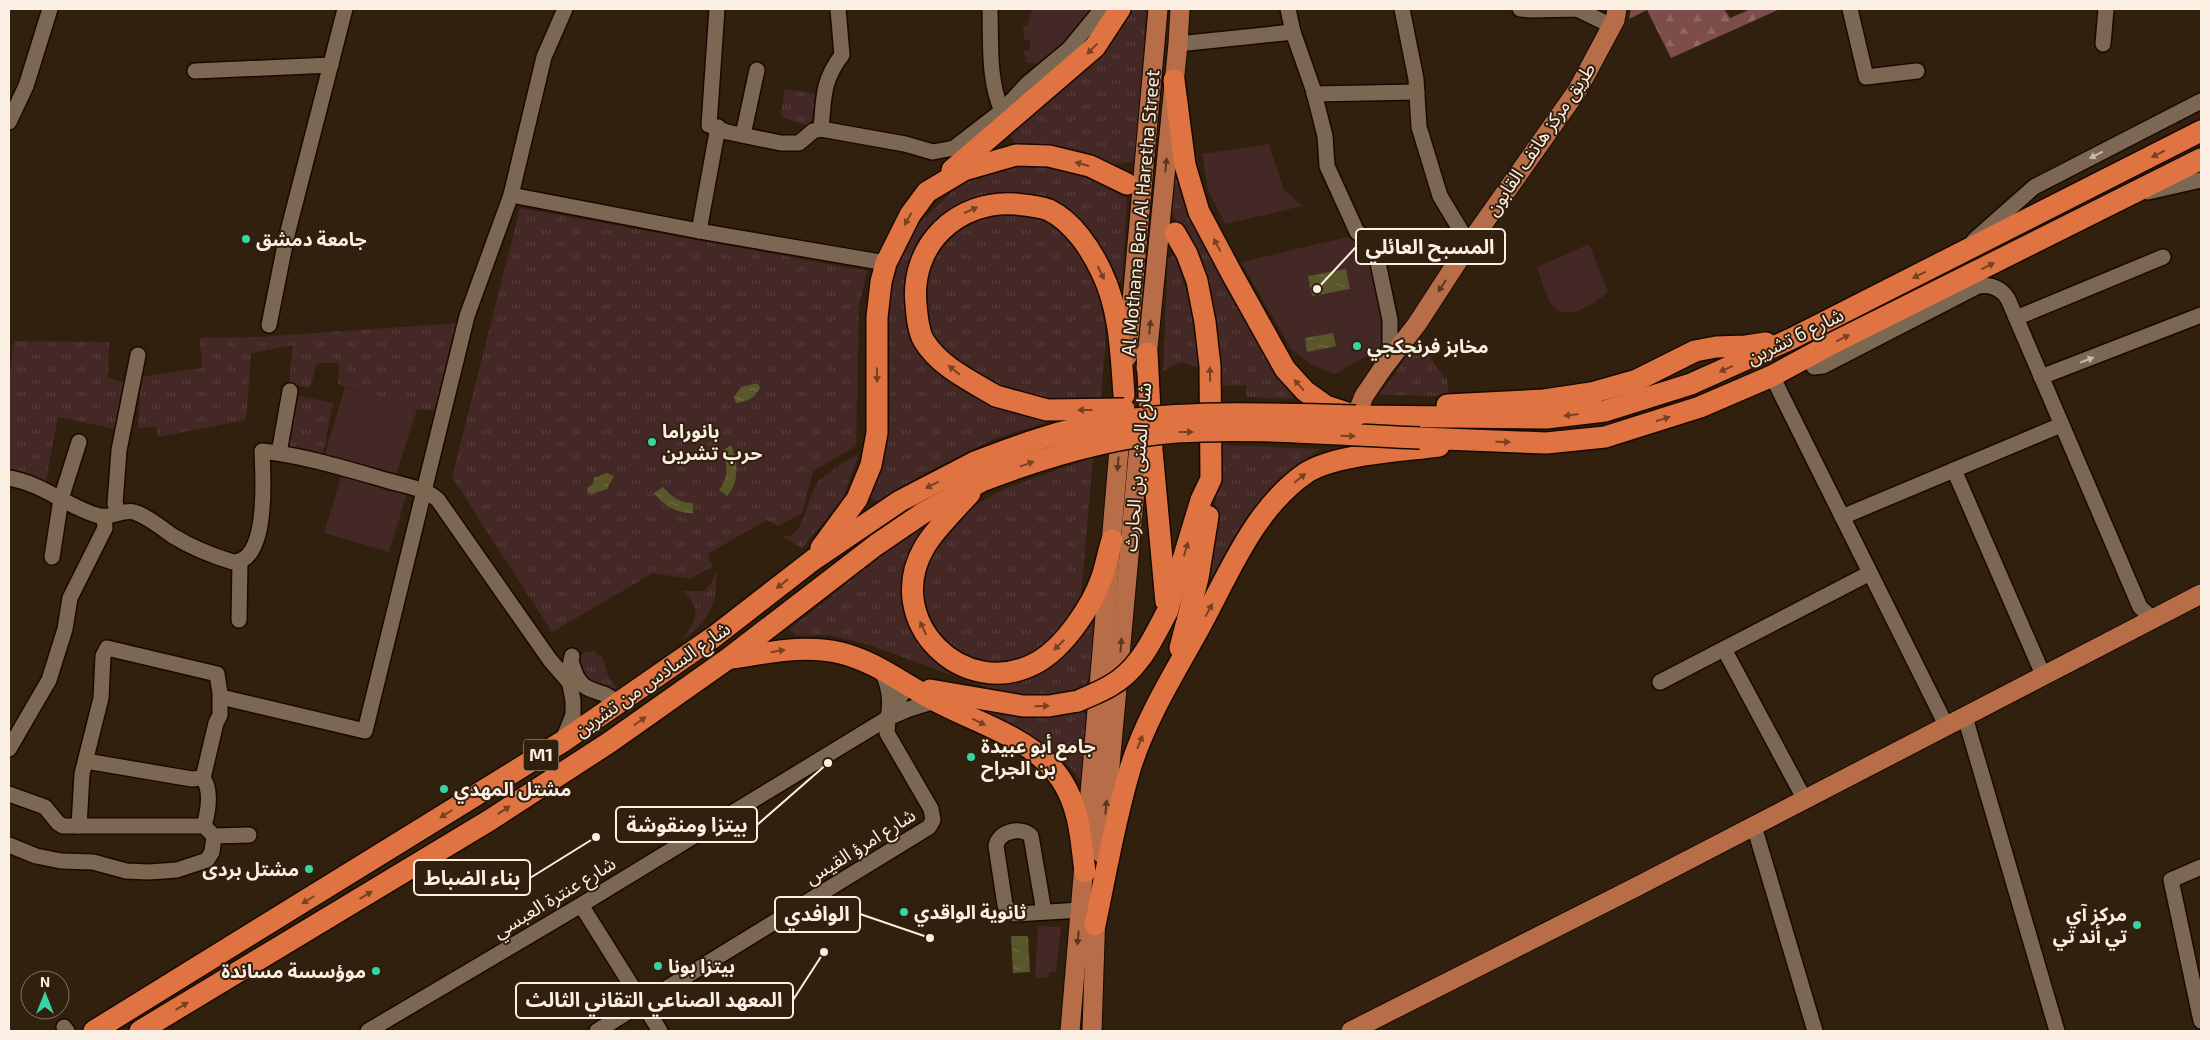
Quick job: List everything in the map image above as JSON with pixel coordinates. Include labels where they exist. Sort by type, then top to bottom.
[{"type":"highway","points":[[813,560],[857,499],[872,465],[877,433],[877,317],[881,282],[886,263],[910,215],[927,192],[1095,47],[1120,9]]},
{"type":"highway","points":[[1174,80],[1185,165],[1199,212],[1232,274],[1286,369],[1305,391],[1326,406],[1363,417]]},
{"type":"highway","name":"شارع 6 تشرين","points":[[1363,417],[1546,418],[1605,411],[1691,384],[1791,339],[2201,132]]},
{"type":"highway","points":[[927,192],[964,170],[1016,154],[1049,156],[1090,166],[1127,184]]},
{"type":"highway","name":"شارع 6 تشرين","points":[[978,472],[1030,462],[1069,450],[1176,432],[1252,432],[1546,443],[1605,437],[1700,407],[1772,376],[2201,159]]},
{"type":"highway","points":[[1124,395],[1120,350],[1114,315],[1102,273],[1081,238],[1065,221],[1048,210],[1027,204],[1002,203],[982,206],[956,217],[937,234],[924,254],[917,275],[915,297],[917,318],[924,340],[939,358],[958,374],[996,396],[1047,410],[1111,410],[1181,406],[1256,415]]},
{"type":"highway","points":[[1175,233],[1187,254],[1197,281],[1206,322],[1210,366],[1211,479],[1209,511],[1198,578],[1176,668]]},
{"type":"highway","points":[[1112,540],[1102,578],[1073,629],[1059,646],[1036,664],[1006,673],[980,671],[951,661],[927,638],[914,608],[912,588],[916,567],[924,548],[978,472],[1022,444],[1067,431],[1110,422],[1180,415],[1363,417],[1405,409],[1478,402],[1544,400],[1591,393],[1637,380],[1695,351],[1791,339]]},
{"type":"highway","points":[[1147,353],[1152,450],[1167,612]]},
{"type":"highway","points":[[1088,918],[1131,766],[1154,708],[1264,514],[1286,490],[1308,472],[1348,458],[1476,440]]},
{"type":"highway","name":"شارع السادس من تشرين","points":[[94,1031],[562,742],[715,636],[813,560],[900,501],[978,472]]},
{"type":"highway","name":"شارع السادس من تشرين","points":[[140,1031],[490,820],[610,742],[729,658],[876,546],[978,472]]},
{"type":"highway","points":[[908,684],[950,695],[1023,706],[1049,706],[1078,701],[1112,686],[1145,654],[1167,612],[1201,500],[1211,479]]},
{"type":"highway","points":[[729,658],[787,650],[816,650],[841,653],[880,668],[935,701],[1022,744],[1036,753],[1057,773],[1070,795],[1076,810],[1084,872]]},
{"type":"main road","name":"Al Mothana Ben Al Haretha Street","points":[[1088,918],[1084,872],[1158,9]]},
{"type":"main road","name":"شارع المثنى بن الحارث","points":[[1088,918],[1147,353],[1180,9]]},
{"type":"main road","name":"طريق مركز هاتف القابون","points":[[1363,417],[1364,396],[1417,324],[1469,244],[1577,91],[1614,17]]},
{"type":"main road","points":[[1350,1031],[2198,599]]},
{"type":"main road","points":[[1070,1031],[1088,918]]},
{"type":"main road","points":[[1088,918],[1092,1031]]},
{"type":"street","points":[[9,122],[26,86],[50,9]]},
{"type":"street","points":[[270,325],[287,235],[345,9]]},
{"type":"street","points":[[221,697],[365,732],[467,316],[511,195],[544,57],[565,9]]},
{"type":"street","points":[[718,9],[709,125],[727,132],[781,143],[799,143],[813,131],[821,129],[905,144],[932,152],[954,148],[1002,112],[1027,84],[1069,49],[1102,9]]},
{"type":"street","points":[[821,129],[825,83],[828,74],[842,55],[838,9]]},
{"type":"street","points":[[990,9],[995,96],[1002,112]]},
{"type":"street","points":[[1288,9],[1293,32],[1314,94],[1325,136],[1327,166],[1356,232],[1370,241],[1377,258],[1390,320],[1390,345],[1383,368]]},
{"type":"street","points":[[1406,9],[1417,92],[1419,127],[1440,196],[1469,244]]},
{"type":"street","points":[[1520,9],[1577,9],[1614,17]]},
{"type":"street","points":[[1850,9],[1866,77],[1917,71]]},
{"type":"street","points":[[2103,44],[2106,9]]},
{"type":"street","points":[[1178,44],[1293,32]]},
{"type":"street","points":[[195,71],[331,65]]},
{"type":"street","points":[[743,135],[757,70]]},
{"type":"street","points":[[1314,94],[1417,92]]},
{"type":"street","points":[[1954,258],[2034,187],[2201,101]]},
{"type":"street","points":[[699,231],[718,127]]},
{"type":"street","points":[[2122,198],[2201,180]]},
{"type":"street","points":[[511,195],[699,231],[886,263]]},
{"type":"street","points":[[2016,318],[2163,256]]},
{"type":"street","points":[[1807,357],[1814,367],[1823,366],[1984,285],[1994,286],[2002,291],[2016,318],[2140,607],[2154,620]]},
{"type":"street","points":[[2041,377],[2201,315]]},
{"type":"street","points":[[119,512],[115,504],[119,450],[138,355]]},
{"type":"street","points":[[1772,376],[1947,727]]},
{"type":"street","points":[[279,453],[290,390]]},
{"type":"street","points":[[1842,517],[2061,425]]},
{"type":"street","points":[[52,557],[61,499],[79,442]]},
{"type":"street","points":[[9,478],[28,482],[95,515],[113,516],[119,512],[139,514],[186,543],[224,559],[240,562],[247,557],[255,545],[259,530],[263,486],[262,451],[334,465],[424,491],[438,500],[550,660],[570,682]]},
{"type":"street","points":[[1954,470],[2044,676]]},
{"type":"street","points":[[9,749],[49,680],[65,629],[70,598],[105,528],[104,517]]},
{"type":"street","points":[[239,620],[240,562]]},
{"type":"street","points":[[1660,682],[1870,573]]},
{"type":"street","points":[[79,826],[81,781],[101,698],[104,656],[107,648],[217,674],[221,697],[220,715],[216,723],[203,778]]},
{"type":"street","points":[[1724,649],[1805,800]]},
{"type":"street","points":[[562,742],[573,715],[573,700],[568,676],[572,658],[576,676],[583,687],[610,696],[617,703]]},
{"type":"street","points":[[880,668],[888,687],[890,708],[888,718]]},
{"type":"street","points":[[888,718],[908,684]]},
{"type":"street","name":"شارع عنترة العبسي","points":[[368,1031],[581,905],[888,718],[909,708],[935,701]]},
{"type":"street","points":[[1965,717],[2057,1031]]},
{"type":"street","name":"شارع امرؤ القيس","points":[[597,1031],[929,827],[933,820],[933,813],[888,738],[886,728],[888,718]]},
{"type":"street","points":[[86,761],[192,779],[203,778]]},
{"type":"street","points":[[9,845],[46,858],[93,862],[126,871],[177,870],[207,860],[212,852],[207,813],[207,783],[203,778]]},
{"type":"street","points":[[9,794],[45,807],[58,823],[63,826],[209,831],[249,835]]},
{"type":"street","points":[[1754,826],[1815,1031]]},
{"type":"street","points":[[1044,912],[1031,836],[1023,831],[1001,835],[996,846],[1007,908],[1015,914],[1044,912],[1088,918]]},
{"type":"street","points":[[2201,867],[2171,880],[2201,1021]]},
{"type":"street","points":[[581,905],[660,1031]]},
{"type":"green space","points":[[1032,9],[1094,9],[1047,64],[1027,63],[1023,51],[1030,50],[1030,41],[1024,39],[1023,26],[1028,25]]},
{"type":"green space","points":[[1131,9],[1146,9],[1136,161],[1113,165],[1085,154],[1051,146],[1017,147],[1008,133],[1077,78],[1094,62],[1121,28]]},
{"type":"green space","points":[[1631,9],[1724,9],[1730,18],[1751,9],[1780,9],[1671,58],[1647,10],[1629,19]]},
{"type":"green space","points":[[785,89],[815,94],[812,120],[807,126],[780,116]]},
{"type":"green space","points":[[1269,144],[1284,190],[1303,206],[1225,224],[1208,190],[1202,154]]},
{"type":"green space","points":[[1009,164],[1066,168],[1127,198],[1122,281],[1111,283],[1049,200],[999,192],[954,210],[915,258],[930,361],[1055,420],[996,438],[929,471],[878,501],[868,497],[880,472],[890,425],[889,296],[898,262],[913,229],[957,187]]},
{"type":"green space","points":[[1175,179],[1181,183],[1231,292],[1294,399],[1246,397],[1246,385],[1222,386],[1211,297],[1196,251],[1172,215]]},
{"type":"green space","points":[[520,208],[867,271],[859,305],[856,446],[813,471],[802,513],[778,526],[767,520],[707,554],[713,566],[690,579],[653,573],[552,632],[452,477]]},
{"type":"green space","points":[[1005,211],[1039,218],[1051,226],[1074,248],[1092,277],[1103,307],[1105,322],[1105,351],[1101,399],[1044,402],[997,388],[963,368],[935,340],[923,297],[928,264],[947,234],[973,217]]},
{"type":"green space","points":[[1360,234],[1370,251],[1383,316],[1381,348],[1335,374],[1312,365],[1291,349],[1241,262]]},
{"type":"green space","points":[[1589,244],[1608,291],[1582,309],[1571,313],[1562,312],[1550,303],[1537,267]]},
{"type":"green space","points":[[1175,255],[1194,315],[1199,368],[1181,362],[1163,371],[1168,257]]},
{"type":"green space","points":[[459,323],[438,411],[416,409],[338,384],[339,363],[317,363],[310,388],[289,384],[293,345],[251,353],[246,420],[158,437],[156,427],[138,428],[141,377],[202,368],[200,338],[260,337]]},
{"type":"green space","points":[[1418,336],[1435,365],[1447,380],[1449,396],[1378,395],[1394,376]]},
{"type":"green space","points":[[14,341],[109,342],[108,378],[131,385],[119,430],[58,417],[45,486],[9,471],[9,382]]},
{"type":"green space","points":[[345,387],[417,409],[396,475],[325,454]]},
{"type":"green space","points":[[294,395],[333,403],[322,458],[282,450]]},
{"type":"green space","points":[[1221,445],[1320,449],[1283,477],[1241,531],[1201,608],[1214,519]]},
{"type":"green space","points":[[859,453],[843,498],[802,548],[781,535],[791,536],[797,530],[804,518],[817,483]]},
{"type":"green space","points":[[1093,457],[1081,596],[1066,625],[1033,655],[1006,663],[981,661],[955,651],[935,633],[923,609],[924,571],[943,535],[972,507],[1004,489]]},
{"type":"green space","points":[[342,474],[407,493],[389,552],[324,533]]},
{"type":"green space","points":[[928,523],[933,528],[905,577],[934,658],[1029,675],[1091,614],[1097,616],[1095,662],[1084,689],[1061,696],[1027,698],[995,691],[867,644],[828,635],[796,636],[789,629],[833,595],[872,561]]},
{"type":"green space","points":[[716,572],[715,594],[710,611],[699,626],[682,640],[691,626],[695,615],[693,604],[683,591],[704,591],[710,585]]},
{"type":"green space","points":[[593,651],[603,658],[608,676],[617,688],[598,691],[586,686],[577,660],[585,652]]},
{"type":"green space","points":[[955,694],[1081,709],[1090,721],[1087,780],[1080,780],[1058,756],[1023,732]]},
{"type":"green space","points":[[1038,926],[1061,927],[1056,972],[1050,972],[1047,978],[1035,978]]},
{"type":"water","points":[[1346,269],[1350,289],[1312,296],[1308,276]]},
{"type":"water","points":[[1333,333],[1336,346],[1307,352],[1305,338]]},
{"type":"water","points":[[758,384],[760,388],[755,395],[747,400],[736,403],[734,397],[741,387]]},
{"type":"water","points":[[731,445],[735,458],[736,478],[727,496],[719,490],[726,476],[722,451]]},
{"type":"water","points":[[607,473],[614,476],[607,489],[592,494],[588,493],[587,488],[593,484],[594,478]]},
{"type":"water","points":[[663,487],[676,499],[693,503],[693,513],[676,510],[662,501],[654,493]]},
{"type":"water","points":[[1011,936],[1028,936],[1030,972],[1013,973]]},
{"type":"place","name":"جامعة دمشق","points":[[246,239]]},
{"type":"place","name":"المسبح العائلي","points":[[1317,289]]},
{"type":"place","name":"مخابز فرنجكجي","points":[[1357,346]]},
{"type":"place","name":"بانوراما حرب تشرين","points":[[652,442]]},
{"type":"place","name":"جامع أبو عبيدة بن الجراح","points":[[971,757]]},
{"type":"place","name":"بيتزا ومنقوشة","points":[[828,763]]},
{"type":"place","name":"مشتل المهدي","points":[[444,789]]},
{"type":"place","name":"بناء الضباط","points":[[596,837]]},
{"type":"place","name":"مشتل بردى","points":[[309,869]]},
{"type":"place","name":"ثانوية الواقدي","points":[[904,912]]},
{"type":"place","name":"مركز آي تي أند تي","points":[[2137,925]]},
{"type":"place","name":"الوافدي","points":[[930,938]]},
{"type":"place","name":"المعهد الصناعي التقاني الثالث","points":[[824,952]]},
{"type":"place","name":"بيتزا بونا","points":[[658,966]]},
{"type":"place","name":"موؤسسة مساندة","points":[[376,971]]}]
